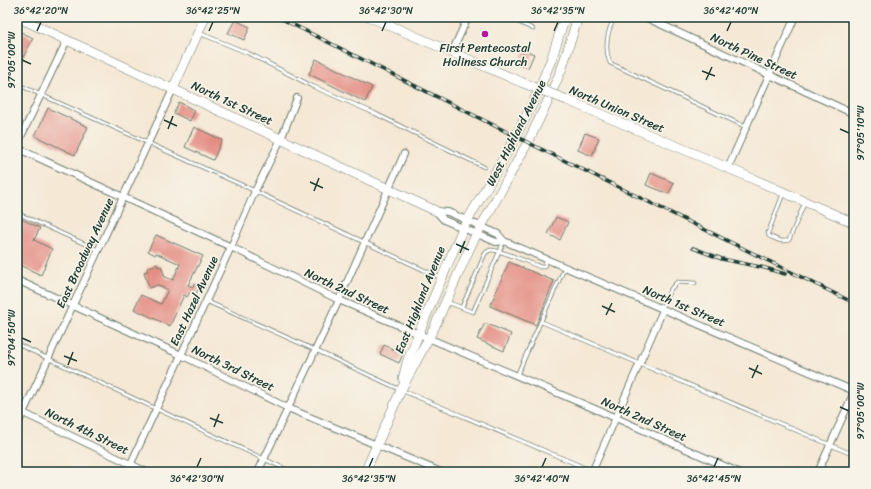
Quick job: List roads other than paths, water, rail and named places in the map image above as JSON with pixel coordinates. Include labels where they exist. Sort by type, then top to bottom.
[{"type":"main road","name":"North 1st Street","points":[[17,17],[436,211]]},
{"type":"main road","points":[[173,89],[205,17]]},
{"type":"main road","name":"North Union Street","points":[[370,17],[521,82],[728,168],[854,223]]},
{"type":"main road","name":"West Highland Avenue","points":[[465,224],[510,147],[528,112],[549,64],[565,17]]},
{"type":"main road","name":"West Highland Avenue","points":[[479,230],[528,142],[547,103],[562,68],[578,17]]},
{"type":"main road","name":"East Highland Avenue","points":[[401,390],[407,363],[418,334],[465,224]]},
{"type":"main road","name":"East Highland Avenue","points":[[365,472],[401,390],[429,339],[479,230]]},
{"type":"street","points":[[452,52],[468,17]]},
{"type":"street","name":"North Pine Street","points":[[645,17],[854,114]]},
{"type":"street","points":[[728,168],[795,17]]},
{"type":"street","points":[[17,146],[67,40]]},
{"type":"street","name":"East Broadway Avenue","points":[[17,426],[20,411],[49,358],[173,89]]},
{"type":"street","name":"East Hazel Avenue","points":[[127,472],[231,247],[255,191],[281,139],[297,98]]},
{"type":"street","name":"North 2nd Street","points":[[17,146],[231,247],[339,300],[616,418],[738,472]]},
{"type":"street","points":[[258,472],[339,300],[404,154]]},
{"type":"street","name":"North 1st Street","points":[[436,211],[448,212],[496,242],[504,241],[854,391]]},
{"type":"street","name":"North 3rd Street","points":[[17,280],[181,355],[288,408],[440,472]]},
{"type":"street","points":[[593,472],[662,310]]},
{"type":"street","points":[[818,472],[854,391]]},
{"type":"street","name":"North 4th Street","points":[[20,411],[147,472]]},
{"type":"lane","points":[[508,17],[533,29]]},
{"type":"lane","points":[[615,17],[609,31],[607,45],[610,63],[746,128]]},
{"type":"lane","points":[[198,32],[248,53],[312,86],[374,113],[484,167]]},
{"type":"lane","points":[[17,84],[255,191],[441,278]]},
{"type":"lane","points":[[784,193],[768,233],[769,236],[778,240],[784,242],[789,240],[806,202]]},
{"type":"lane","points":[[17,213],[98,250]]},
{"type":"lane","points":[[447,302],[473,312],[504,241]]},
{"type":"lane","points":[[462,307],[486,253],[492,250],[542,267],[544,267],[547,259]]},
{"type":"lane","points":[[517,376],[565,268]]},
{"type":"lane","points":[[662,310],[670,290],[677,282],[695,284]]},
{"type":"lane","points":[[206,301],[401,390],[593,472]]},
{"type":"lane","points":[[542,322],[854,455]]},
{"type":"lane","points":[[17,344],[292,472]]},
{"type":"railway","points":[[278,17],[547,152],[854,303]]},
{"type":"railway","points":[[693,248],[722,259],[765,268],[785,274]]},
{"type":"place","name":"First Pentecostal Holiness Church","points":[[485,34]]}]
